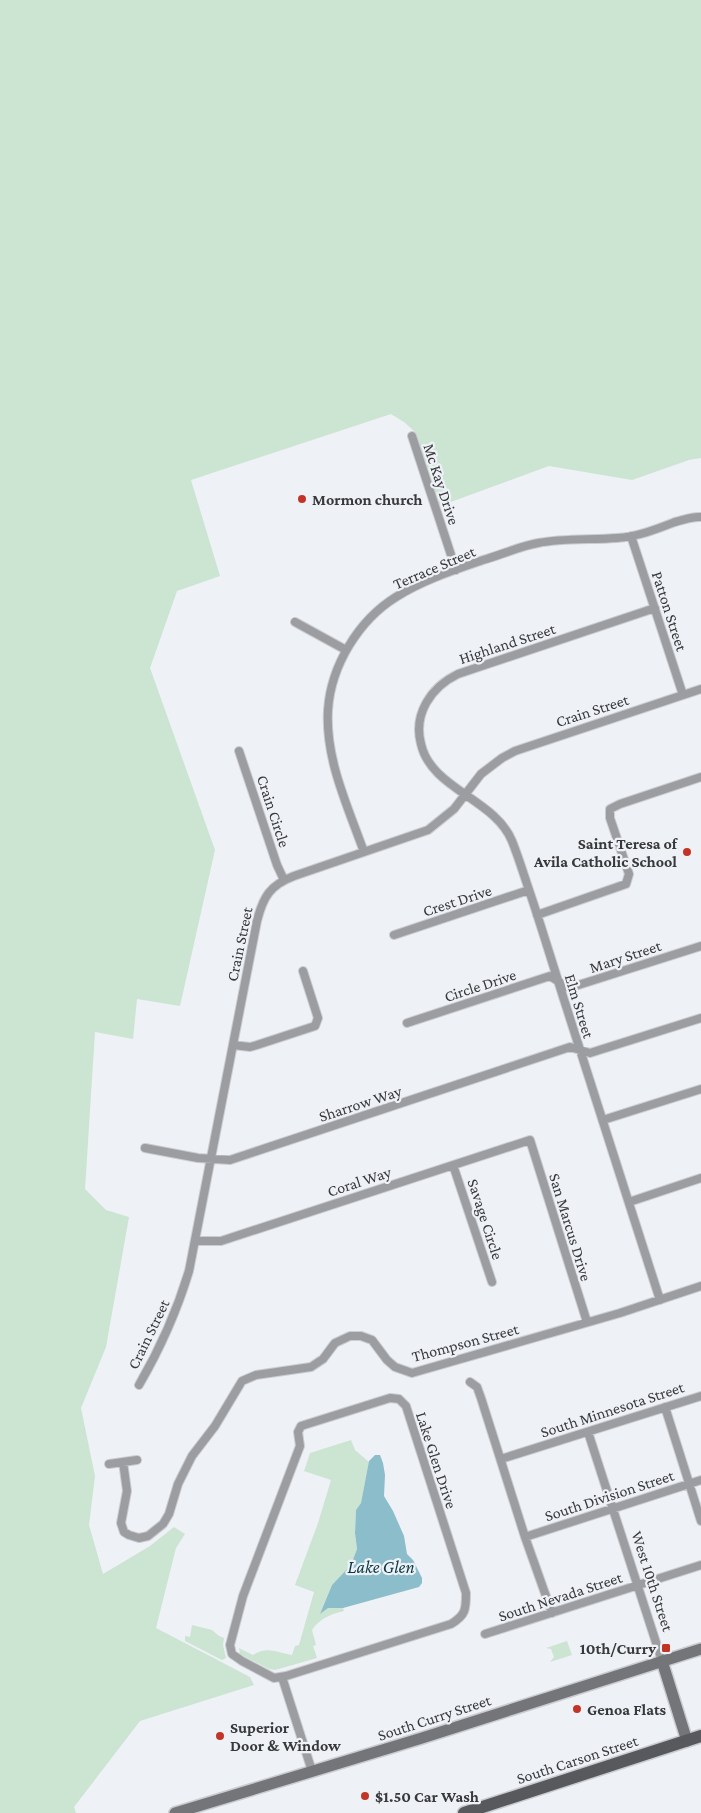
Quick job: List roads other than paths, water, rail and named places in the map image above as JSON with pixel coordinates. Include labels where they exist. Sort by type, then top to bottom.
[{"type":"main road","name":"South Carson Street","points":[[464,1813],[701,1736]]},
{"type":"street","name":"Mc Kay Drive","points":[[412,436],[456,570]]},
{"type":"street","name":"Terrace Street","points":[[364,852],[332,759],[328,709],[332,685],[346,650],[361,628],[379,610],[395,597],[411,588],[456,570],[537,543],[620,538],[701,516]]},
{"type":"street","name":"Patton Street","points":[[631,536],[683,695]]},
{"type":"street","name":"Highland Street","points":[[424,753],[419,729],[422,713],[426,701],[434,690],[447,679],[655,608]]},
{"type":"street","points":[[295,622],[346,650]]},
{"type":"street","name":"Crain Street","points":[[139,1385],[172,1323],[188,1271],[261,904],[274,886],[284,880],[428,830],[454,809],[481,774],[514,751],[701,689]]},
{"type":"street","name":"Crain Circle","points":[[239,750],[277,865],[284,880]]},
{"type":"street","name":"Elm Street","points":[[424,753],[434,770],[491,813],[503,825],[512,841],[660,1300]]},
{"type":"street","points":[[537,915],[626,884],[629,874],[610,818],[610,809],[701,777]]},
{"type":"street","name":"Crest Drive","points":[[394,935],[529,890]]},
{"type":"street","name":"Mary Street","points":[[559,983],[569,988],[701,946]]},
{"type":"street","points":[[233,1045],[250,1047],[315,1026],[318,1018],[303,971]]},
{"type":"street","name":"Circle Drive","points":[[407,1023],[550,976],[559,983]]},
{"type":"street","name":"Sharrow Way","points":[[145,1148],[210,1159],[230,1160],[570,1047],[590,1053],[701,1018]]},
{"type":"street","points":[[603,1120],[701,1090]]},
{"type":"street","name":"Coral Way","points":[[195,1241],[221,1241],[530,1140]]},
{"type":"street","name":"San Marcus Drive","points":[[530,1140],[587,1322]]},
{"type":"street","name":"Savage Circle","points":[[453,1165],[492,1282]]},
{"type":"street","points":[[629,1202],[701,1178]]},
{"type":"street","name":"Thompson Street","points":[[123,1462],[126,1491],[121,1523],[124,1532],[139,1538],[148,1536],[163,1524],[169,1514],[178,1484],[192,1456],[215,1426],[242,1381],[256,1375],[311,1367],[323,1359],[335,1343],[350,1336],[361,1336],[372,1340],[387,1360],[395,1367],[412,1373],[587,1322],[701,1286]]},
{"type":"street","points":[[470,1382],[477,1387],[482,1398],[525,1537],[552,1613]]},
{"type":"street","name":"South Minnesota Street","points":[[501,1459],[701,1396]]},
{"type":"street","name":"Lake Glen Drive","points":[[390,1398],[399,1399],[406,1406],[406,1411],[466,1594],[466,1608],[460,1619],[452,1624],[282,1677],[274,1678],[242,1662],[232,1654],[230,1645],[243,1596],[300,1446],[298,1432],[301,1426],[390,1398]]},
{"type":"street","points":[[664,1407],[701,1521]]},
{"type":"street","name":"West 10th Street","points":[[588,1432],[687,1740]]},
{"type":"street","points":[[109,1464],[137,1460]]},
{"type":"street","name":"South Division Street","points":[[525,1537],[701,1480]]},
{"type":"street","name":"South Nevada Street","points":[[485,1634],[701,1565]]},
{"type":"street","name":"South Curry Street","points":[[175,1813],[422,1738],[701,1649]]},
{"type":"street","points":[[282,1677],[312,1771]]},
{"type":"water","name":"Lake Glen","points":[[375,1455],[380,1455],[383,1463],[385,1475],[384,1496],[404,1536],[407,1554],[413,1560],[422,1578],[422,1583],[419,1587],[343,1608],[328,1608],[320,1614],[332,1585],[351,1565],[357,1549],[355,1533],[356,1510],[361,1503],[369,1461]]},
{"type":"place","name":"Mormon church","points":[[302,499]]},
{"type":"place","name":"Saint Teresa of Avila Catholic School","points":[[687,852]]},
{"type":"place","name":"10th/Curry","points":[[666,1648]]},
{"type":"place","name":"Genoa Flats","points":[[577,1709]]},
{"type":"place","name":"Superior Door & Window","points":[[220,1736]]},
{"type":"place","name":"$1.50 Car Wash","points":[[365,1796]]}]
